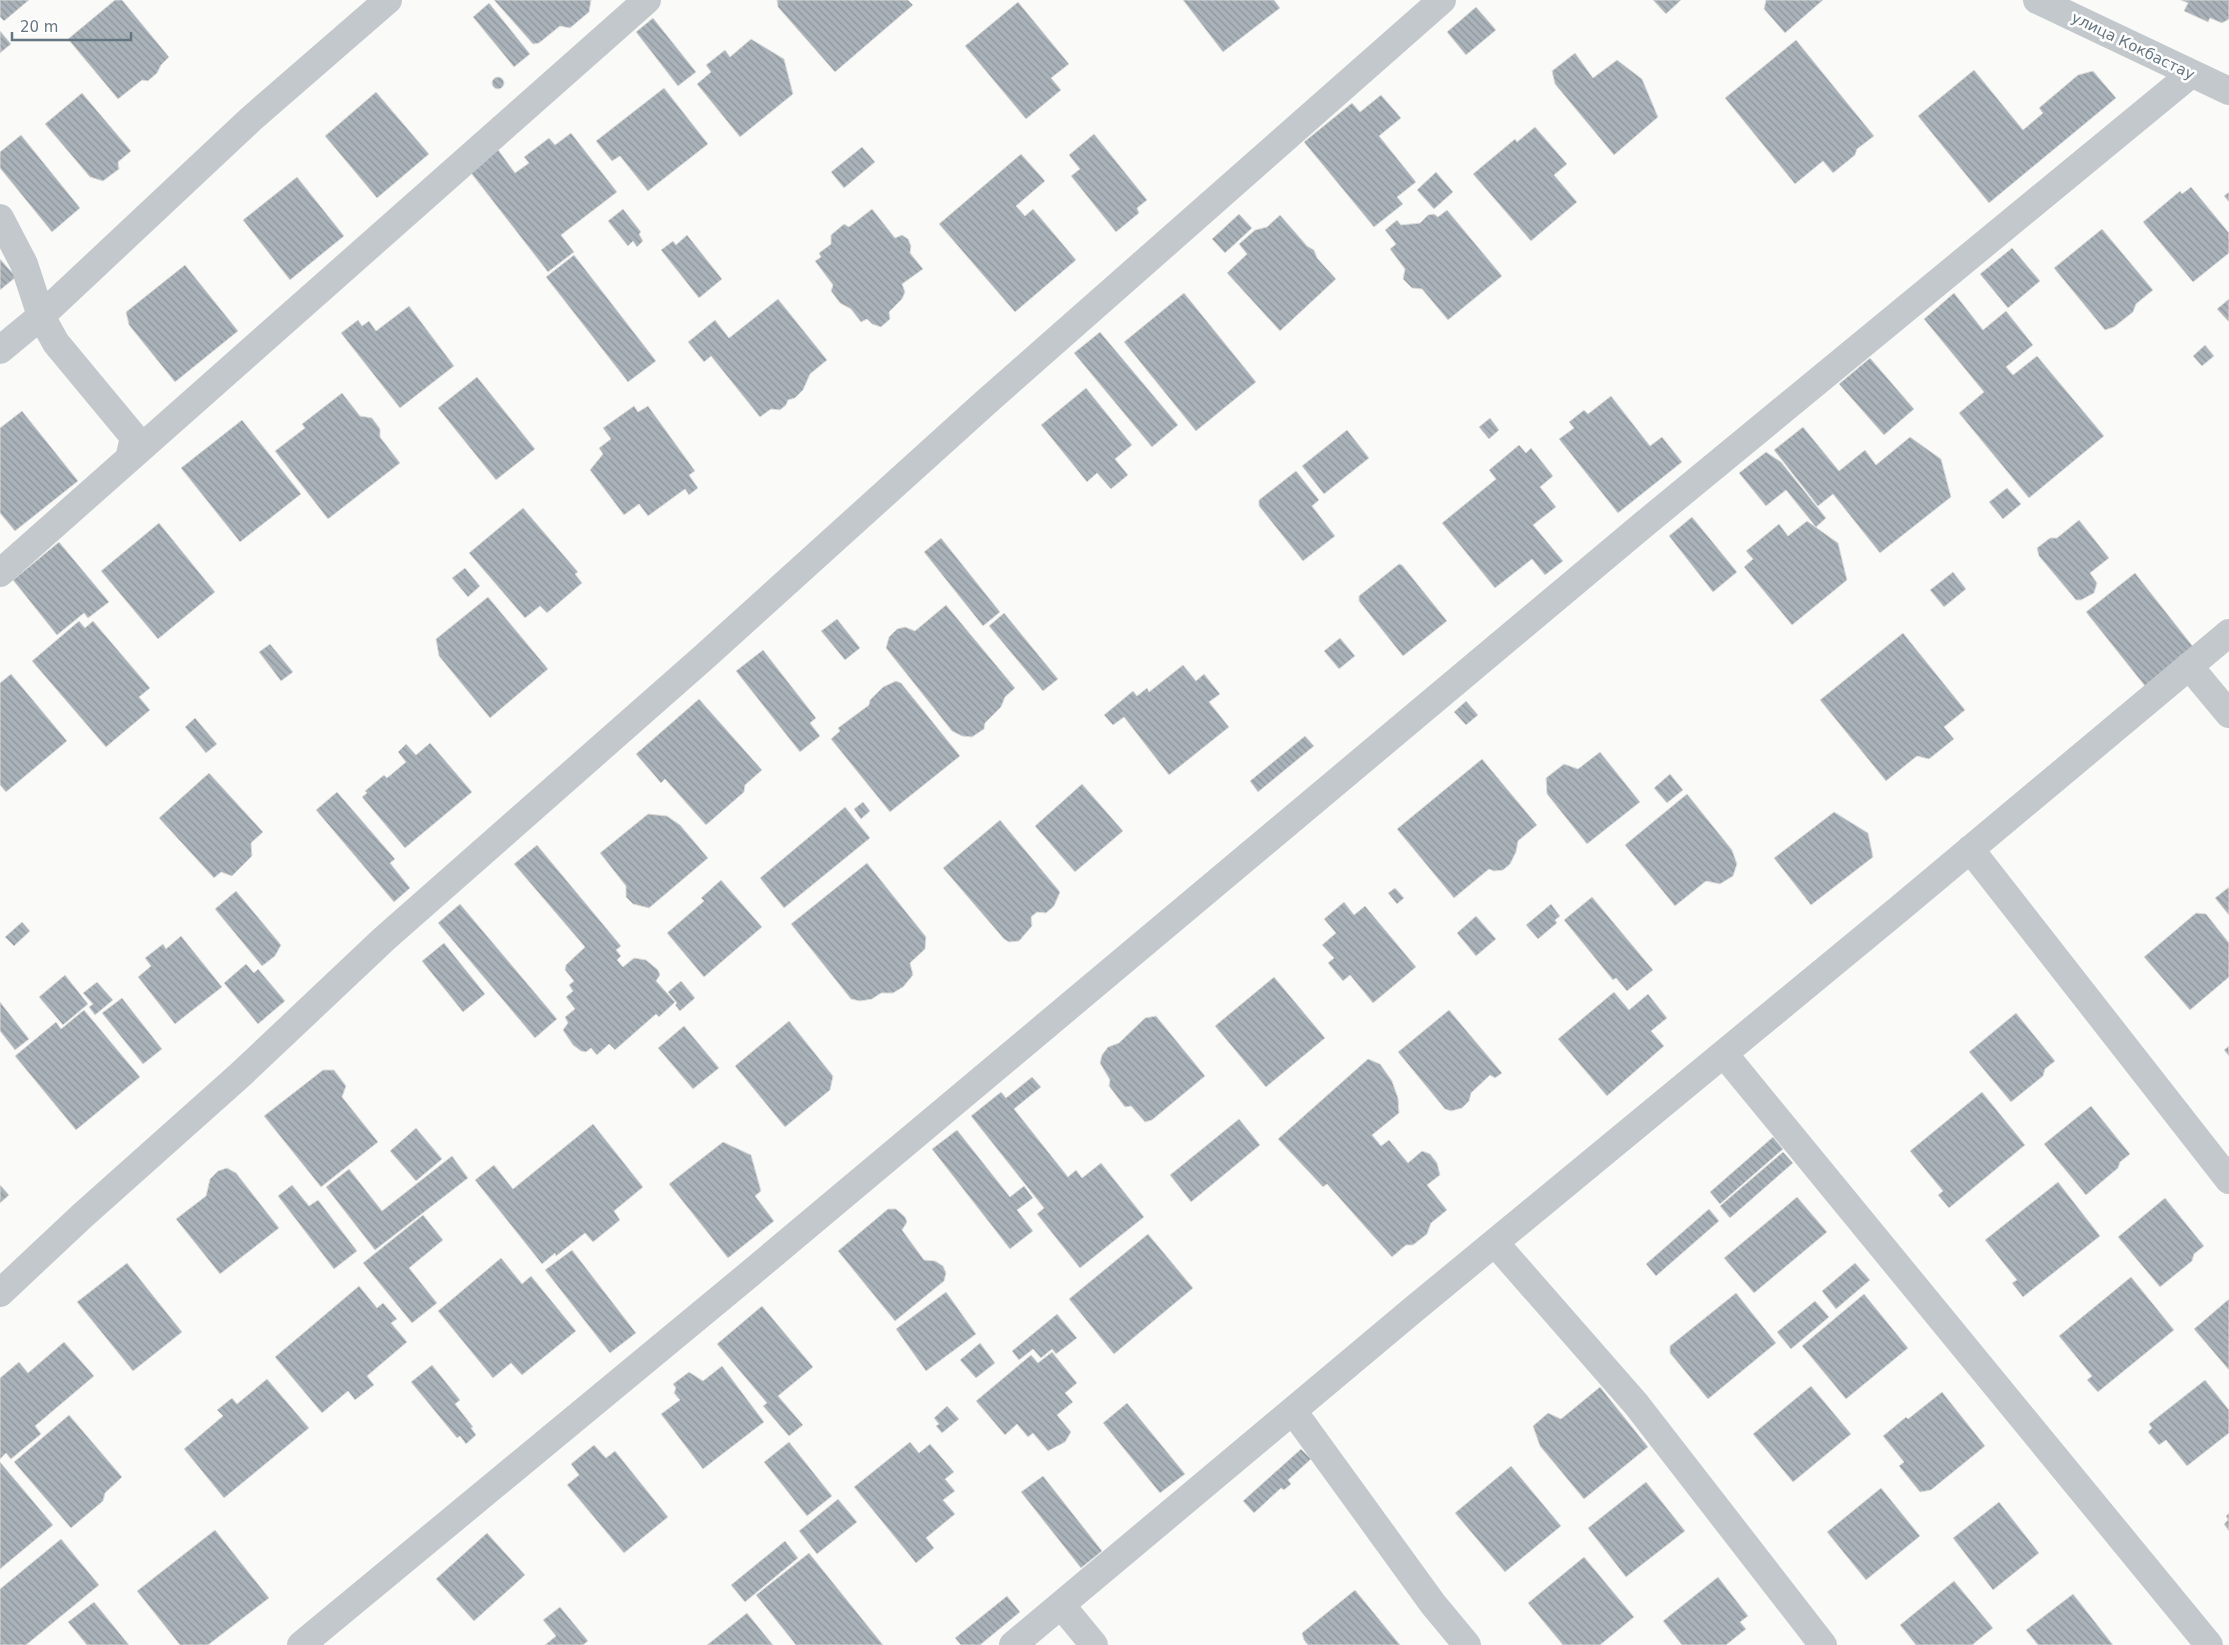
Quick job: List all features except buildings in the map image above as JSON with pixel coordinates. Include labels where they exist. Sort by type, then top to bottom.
[{"type":"street","points":[[0,350],[41,316],[251,119],[388,0]]},
{"type":"street","points":[[0,572],[647,0]]},
{"type":"street","points":[[0,1293],[82,1216],[240,1075],[384,939],[703,658],[985,403],[1442,0]]},
{"type":"street","name":"улица Кокбастау","points":[[2037,0],[2229,91]]},
{"type":"street","points":[[301,1645],[783,1246],[1651,519],[2191,74]]},
{"type":"street","points":[[0,218],[24,264],[41,316],[56,342],[134,436],[129,459]]},
{"type":"street","points":[[1013,1645],[2229,632]]},
{"type":"street","points":[[2189,666],[2229,714]]},
{"type":"street","points":[[1970,849],[2229,1180]]},
{"type":"street","points":[[1724,1054],[2209,1645]]},
{"type":"street","points":[[1495,1243],[1636,1404],[1823,1645]]},
{"type":"street","points":[[1294,1411],[1433,1604],[1467,1645]]},
{"type":"street","points":[[1061,1605],[1094,1645]]}]
